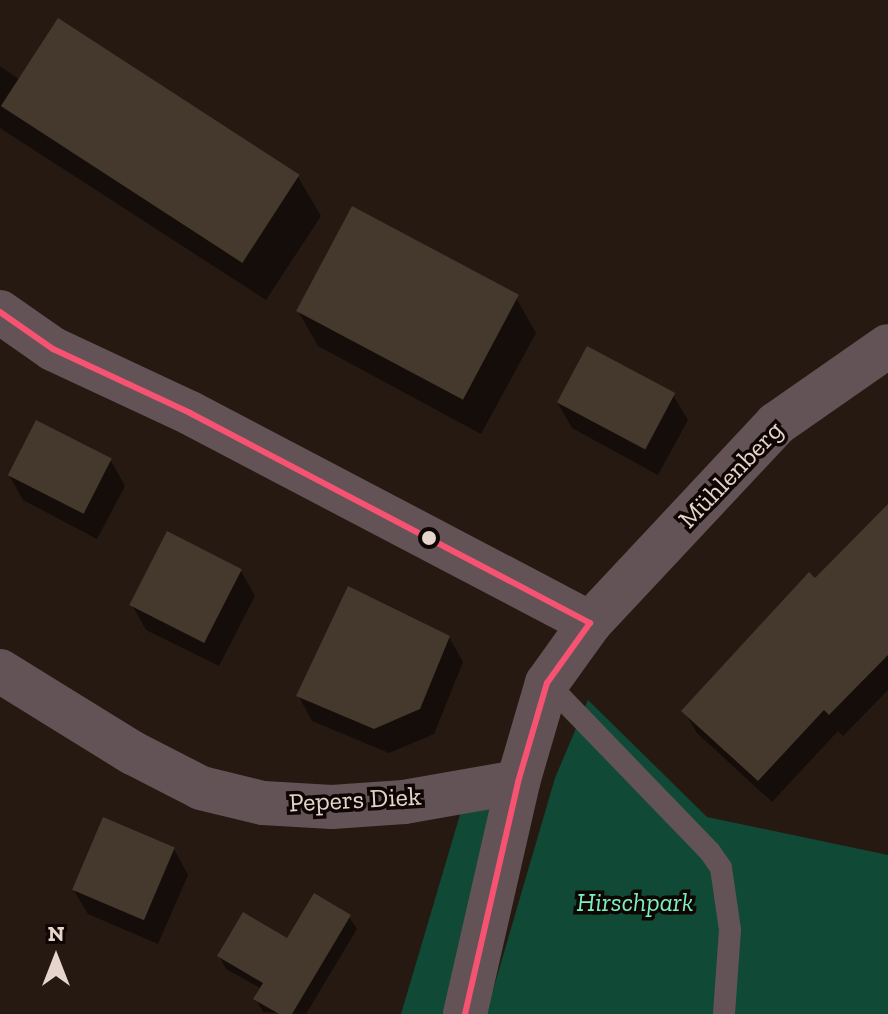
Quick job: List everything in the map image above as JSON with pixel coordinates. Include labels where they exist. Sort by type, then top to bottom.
[{"type":"street","points":[[0,312],[53,349],[190,413],[590,623],[547,683],[518,782],[465,1014]]},
{"type":"street","name":"Mühlenberg","points":[[590,623],[776,424],[888,346]]},
{"type":"street","name":"Pepers Diek","points":[[0,671],[133,753],[201,788],[263,803],[332,807],[404,802],[518,782]]},
{"type":"lane","points":[[547,683],[710,852],[721,868],[730,930],[724,1014]]},
{"type":"green space","name":"Hirschpark","points":[[588,700],[707,817],[888,855],[888,1014],[486,1014],[555,778]]},
{"type":"green space","points":[[518,782],[465,1014],[401,1014],[467,791]]},
{"type":"building","points":[[58,18],[300,175],[242,263],[1,106]]},
{"type":"building","points":[[352,206],[519,295],[463,400],[296,311]]},
{"type":"building","points":[[587,346],[675,393],[645,449],[557,403]]},
{"type":"building","points":[[36,420],[112,459],[84,514],[8,475]]},
{"type":"building","points":[[888,504],[888,655],[829,715],[824,710],[758,781],[681,711],[809,572],[815,578]]},
{"type":"building","points":[[167,531],[242,569],[204,643],[129,605]]},
{"type":"building","points":[[348,586],[450,636],[420,709],[374,729],[296,696]]},
{"type":"building","points":[[103,817],[175,847],[144,920],[72,890]]},
{"type":"building","points":[[314,893],[351,915],[292,1014],[279,1014],[253,999],[263,983],[217,956],[243,912],[287,938]]},
{"type":"transit line","points":[[0,312],[53,349],[190,413],[590,623]]},
{"type":"transit line","points":[[465,1014],[518,782],[547,683],[590,623]]}]
